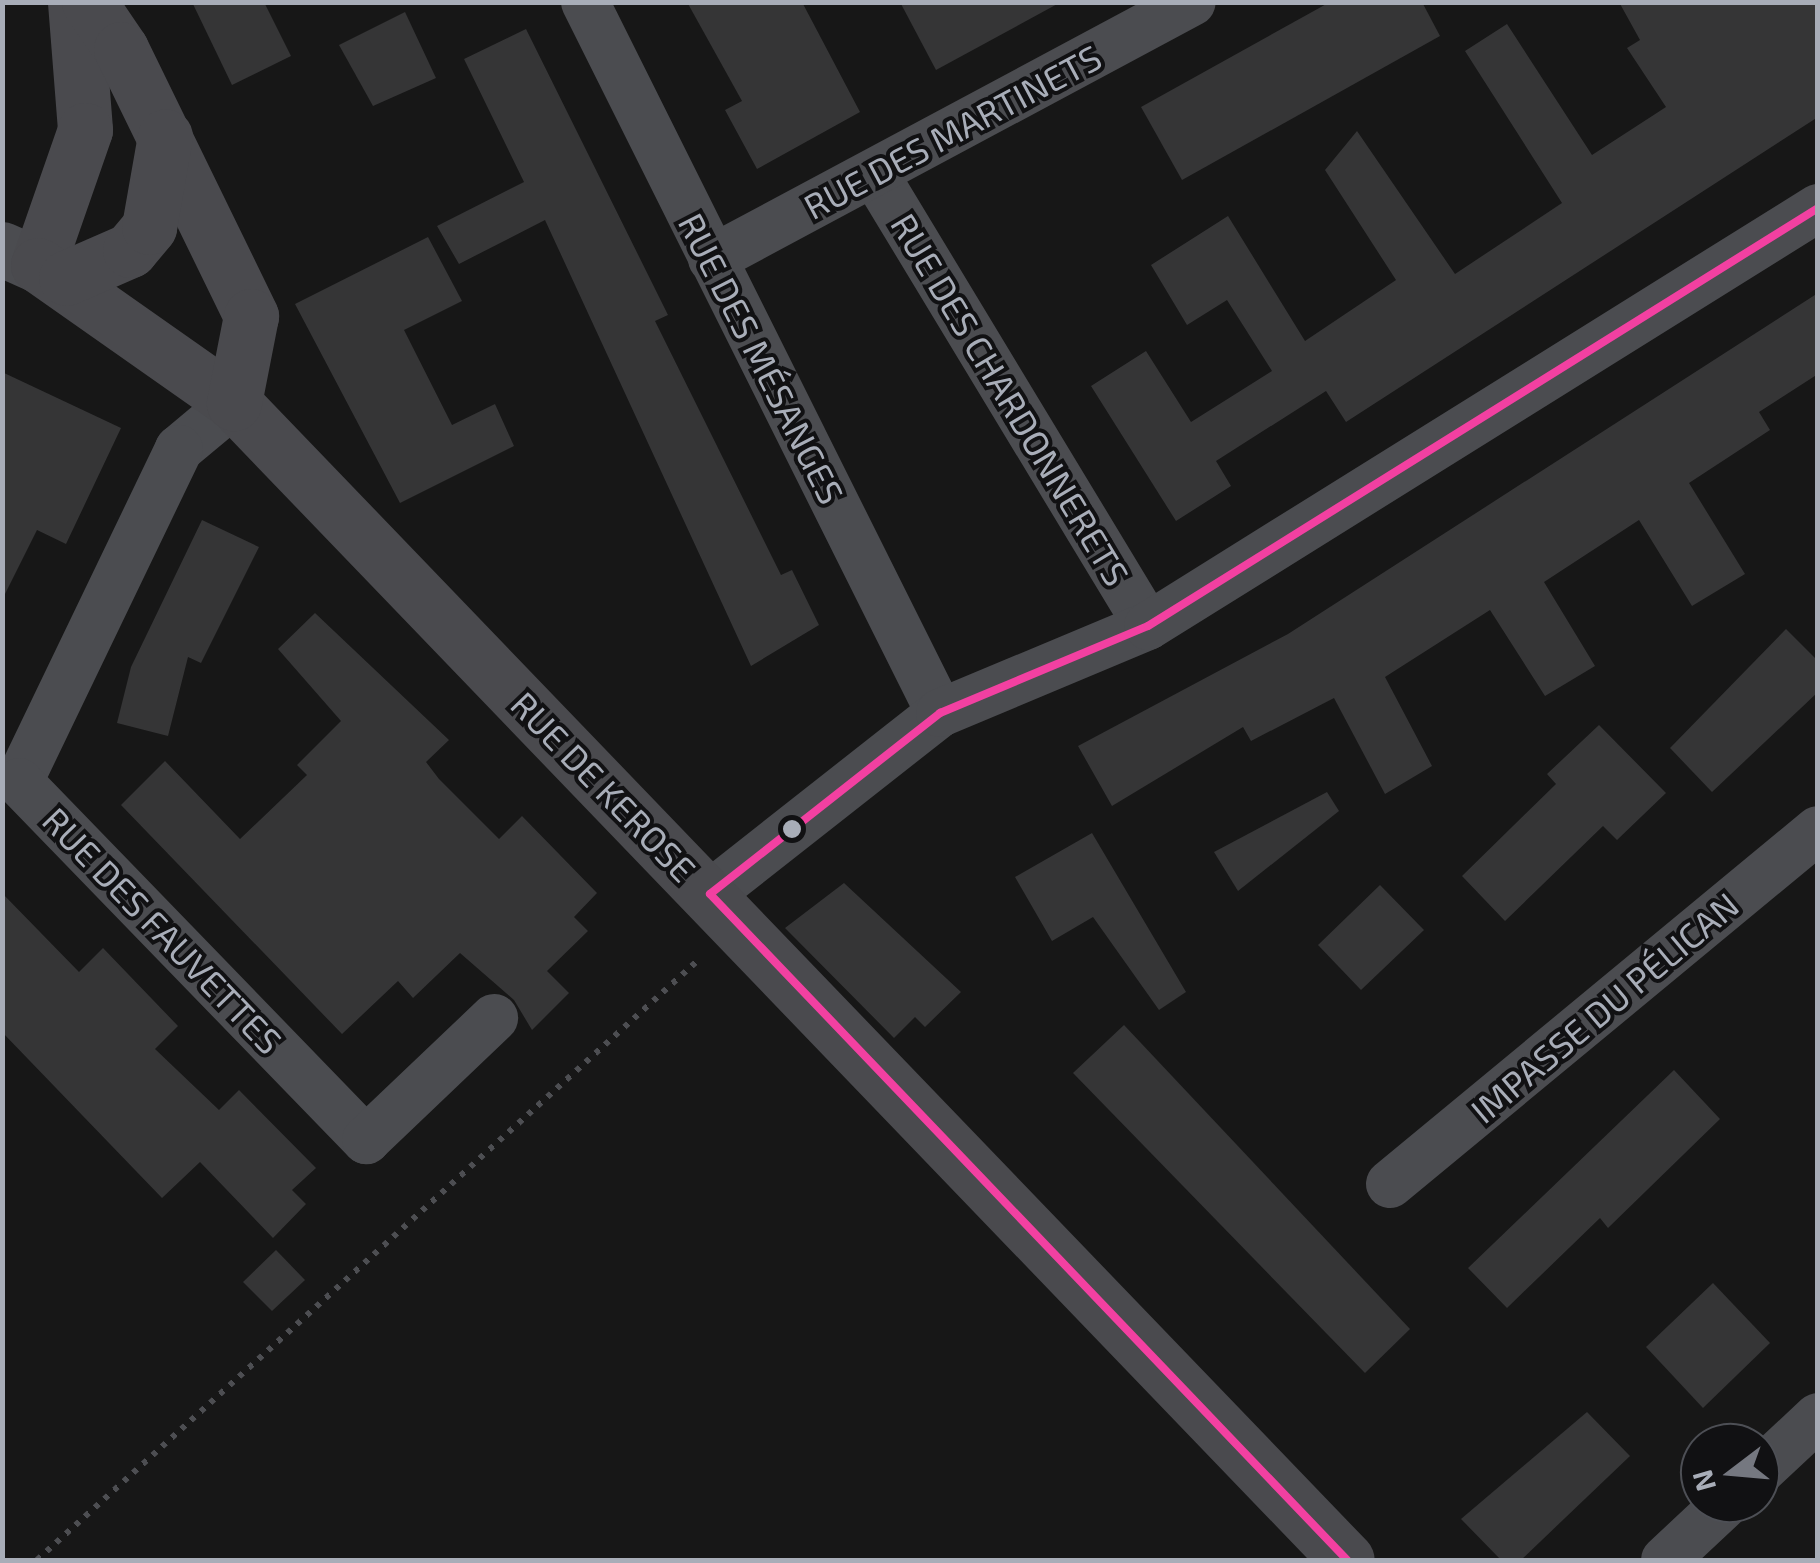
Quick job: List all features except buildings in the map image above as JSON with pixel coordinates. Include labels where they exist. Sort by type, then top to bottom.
[{"type":"main road","points":[[74,2],[85,130],[36,264],[101,268],[149,227],[164,136]]},
{"type":"main road","points":[[89,2],[164,136],[251,316],[234,403]]},
{"type":"main road","name":"RUE DE KEROSE","points":[[36,264],[234,403],[1347,1560]]},
{"type":"street","name":"RUE DES MÉSANGES","points":[[585,2],[940,713]]},
{"type":"street","name":"RUE DES MARTINETS","points":[[712,259],[874,172],[1122,19],[1192,2]]},
{"type":"street","name":"RUE DES CHARDONNERETS","points":[[874,172],[1148,626]]},
{"type":"street","points":[[724,909],[940,713],[1148,626],[1818,208]]},
{"type":"street","name":"RUE DES FAUVETTES","points":[[234,403],[180,449],[18,782],[366,1140],[494,1018]]},
{"type":"street","name":"IMPASSE DU PÉLICAN","points":[[1390,1184],[1818,830]]},
{"type":"street","points":[[1780,1452],[1818,1417]]},
{"type":"street","points":[[1665,1560],[1705,1523]]},
{"type":"path","points":[[37,1560],[724,909]]},
{"type":"transit line","points":[[710,894],[940,713],[1148,626],[1818,208]]},
{"type":"transit line","points":[[710,894],[1347,1560]]}]
